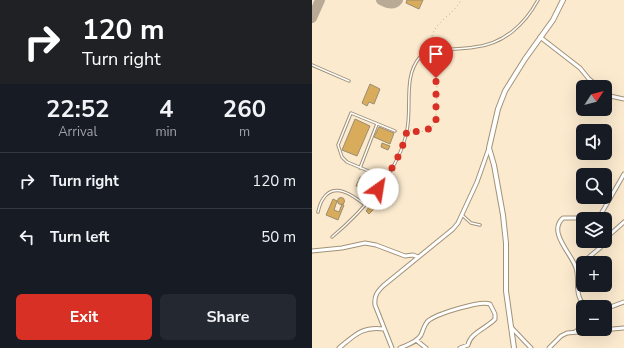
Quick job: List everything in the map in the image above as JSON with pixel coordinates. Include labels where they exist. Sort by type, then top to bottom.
[{"type":"street","points":[[392,348],[375,305],[374,298],[383,286],[453,229],[477,182],[489,148],[504,91],[553,20],[563,0]]},
{"type":"street","points":[[540,37],[580,68],[590,80]]},
{"type":"street","points":[[612,96],[624,99]]},
{"type":"street","points":[[489,148],[494,165],[505,229],[506,291],[514,348]]},
{"type":"street","points":[[602,212],[624,174]]},
{"type":"street","points":[[576,218],[563,218],[559,224],[558,230],[560,239],[576,268]]},
{"type":"street","points":[[612,233],[624,222]]},
{"type":"street","points":[[312,251],[342,248],[364,243],[376,245],[406,256],[413,255],[418,257]]},
{"type":"street","points":[[591,256],[601,248]]},
{"type":"street","points":[[612,306],[624,302]]},
{"type":"street","points":[[400,348],[420,337],[427,322],[430,320],[464,308],[486,303],[490,304],[495,314],[495,319],[472,337],[468,342],[468,345],[460,348]]},
{"type":"street","points":[[511,327],[531,348]]},
{"type":"street","points":[[339,348],[360,331],[371,328],[384,329]]},
{"type":"street","points":[[612,329],[624,328]]},
{"type":"street","points":[[549,348],[563,335],[574,332]]},
{"type":"street","points":[[416,340],[426,348]]},
{"type":"lane","points":[[332,237],[365,206],[385,178],[403,146],[410,117],[410,76],[414,65],[420,56],[431,51],[476,47],[496,42],[516,29],[526,18],[538,0]]},
{"type":"lane","points":[[312,66],[349,81]]},
{"type":"lane","points":[[385,178],[351,164],[342,157],[338,145],[351,112],[395,131]]},
{"type":"lane","points":[[360,168],[377,124]]},
{"type":"lane","points":[[318,212],[323,199],[329,194],[338,190],[345,192],[365,206]]},
{"type":"lane","points":[[462,214],[471,223],[480,225]]},
{"type":"path","points":[[431,51],[430,42],[438,24],[458,5],[461,0]]},
{"type":"path","points":[[407,130],[421,132],[428,130],[433,126],[436,120],[436,59],[434,51]]},
{"type":"building","points":[[407,0],[423,0],[419,9],[406,3]]},
{"type":"building","points":[[370,84],[380,89],[374,104],[369,102],[367,106],[362,103]]},
{"type":"building","points":[[355,119],[370,126],[357,156],[342,150]]},
{"type":"building","points":[[379,127],[394,133],[390,144],[374,137]]},
{"type":"building","points":[[382,143],[390,146],[388,150],[381,147]]},
{"type":"building","points":[[360,177],[368,180],[367,182],[370,184],[367,190],[356,186]]},
{"type":"building","points":[[341,197],[344,198],[344,204],[341,205],[338,204],[337,201],[338,198]]},
{"type":"building","points":[[333,199],[337,201],[334,210],[339,212],[342,204],[344,205],[338,220],[326,215]]},
{"type":"building","points":[[371,205],[375,208],[369,214],[366,211]]},
{"type":"taxiway","points":[[312,18],[320,0]]},
{"type":"taxiway","points":[[381,0],[388,3],[394,3],[398,0]]},
{"type":"route","points":[[378,189],[403,146],[407,130],[421,132],[428,130],[433,126],[436,120],[436,78]]}]
